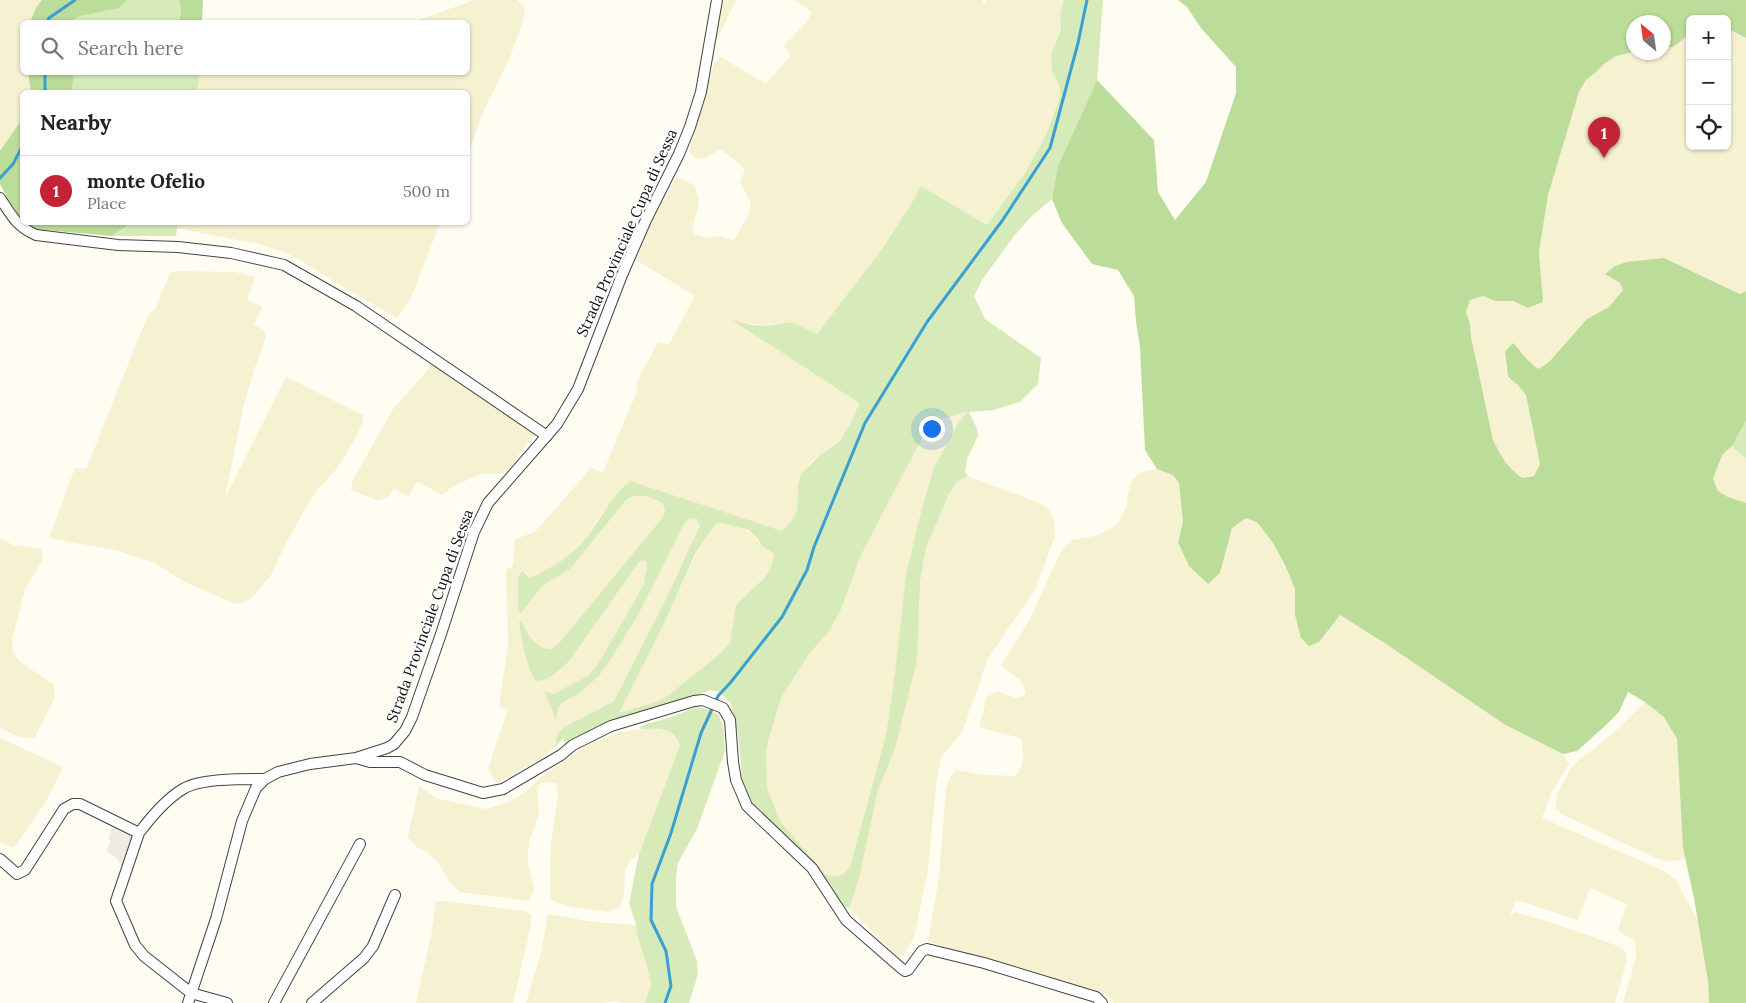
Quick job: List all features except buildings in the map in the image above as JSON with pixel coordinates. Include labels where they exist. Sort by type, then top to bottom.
[{"type":"street","name":"Strada Provinciale Cupa di Sessa","points":[[265,779],[278,772],[310,764],[356,758],[387,748],[394,744],[406,730],[441,634],[474,532],[488,503],[557,424],[578,388],[622,275],[646,220],[679,154],[701,92],[717,0]]},
{"type":"street","points":[[0,198],[17,224],[36,235],[118,245],[178,247],[222,252],[284,265],[356,306],[547,436]]},
{"type":"street","points":[[356,758],[370,762],[400,762],[411,766],[425,775],[483,794],[503,789],[561,755],[573,745],[611,726],[703,700],[724,708],[730,720],[736,780],[747,806],[812,868],[846,920],[900,968],[905,971],[908,970],[922,951],[927,949],[984,963],[1096,997],[1102,1003]]},
{"type":"street","points":[[227,1003],[190,998],[138,950],[116,901],[140,833],[152,816],[184,788],[202,782],[265,779]]},
{"type":"street","points":[[190,998],[216,919],[242,821],[252,795],[265,779]]},
{"type":"street","points":[[0,858],[17,874],[25,870],[64,809],[73,804],[80,804],[140,833]]},
{"type":"street","points":[[274,1003],[360,844]]},
{"type":"street","points":[[312,1003],[364,958],[373,946],[395,895]]},
{"type":"shaded area","points":[[0,0],[42,0],[31,20],[20,20],[20,75],[28,75],[31,90],[20,90],[20,122],[0,151]]},
{"type":"shaded area","points":[[475,0],[517,0],[525,8],[523,21],[510,57],[481,117],[470,149],[470,90],[197,90],[200,75],[470,75],[470,20],[418,20]]},
{"type":"shaded area","points":[[722,0],[736,0],[715,44],[717,27]]},
{"type":"shaded area","points":[[794,0],[982,0],[983,5],[987,0],[1063,0],[1060,16],[1061,30],[1051,54],[1052,72],[1058,82],[1061,95],[1046,135],[1025,174],[987,225],[921,186],[882,249],[817,334],[792,322],[767,326],[734,321],[859,403],[853,419],[840,441],[809,464],[798,486],[797,510],[791,521],[782,531],[629,482],[600,516],[586,538],[561,563],[530,578],[525,572],[533,596],[542,586],[570,569],[627,499],[633,496],[646,495],[662,503],[665,509],[663,517],[560,642],[551,649],[539,646],[534,642],[521,621],[522,639],[535,680],[556,674],[570,660],[639,562],[645,559],[647,565],[644,584],[598,664],[588,676],[553,694],[544,691],[556,719],[558,708],[563,702],[580,693],[599,676],[609,662],[637,617],[685,521],[690,518],[697,519],[700,524],[667,597],[614,701],[563,728],[555,742],[555,747],[545,756],[499,782],[494,781],[489,769],[508,710],[499,706],[508,645],[506,570],[513,566],[515,539],[535,532],[591,468],[603,472],[636,394],[638,380],[658,342],[669,344],[695,296],[633,258],[676,177],[694,185],[699,199],[692,230],[694,234],[707,238],[720,236],[732,240],[735,239],[748,216],[751,203],[740,182],[745,170],[738,162],[720,149],[704,159],[696,158],[689,152],[714,64],[721,57],[766,84],[791,55],[784,46],[809,19],[811,11]]},
{"type":"shaded area","points":[[1731,30],[1746,38],[1746,291],[1741,294],[1664,258],[1628,262],[1620,283],[1623,290],[1609,307],[1587,319],[1549,362],[1539,369],[1528,363],[1522,352],[1505,352],[1507,377],[1518,385],[1526,395],[1540,464],[1534,476],[1522,478],[1512,470],[1498,451],[1493,440],[1466,312],[1470,300],[1483,296],[1495,301],[1513,301],[1528,308],[1543,302],[1539,252],[1548,195],[1556,163],[1579,92],[1586,80],[1616,56],[1626,54],[1626,60],[1671,60],[1671,47],[1686,37],[1686,150],[1731,150]]},
{"type":"shaded area","points":[[178,225],[439,225],[411,298],[397,318],[299,259],[281,251],[259,244],[177,228]]},
{"type":"shaded area","points":[[175,271],[235,272],[255,277],[247,300],[262,307],[254,325],[264,330],[266,337],[243,408],[225,498],[286,377],[363,415],[363,421],[354,441],[335,471],[315,492],[286,543],[271,575],[251,599],[239,604],[185,582],[153,562],[114,550],[49,538],[75,468],[86,469],[148,315],[155,309],[170,273]]},
{"type":"shaded area","points":[[433,364],[534,435],[507,470],[502,473],[483,474],[469,479],[452,487],[442,495],[419,482],[416,483],[408,497],[394,489],[388,497],[379,501],[351,490],[352,482],[393,409]]},
{"type":"shaded area","points":[[968,412],[958,423],[934,467],[919,519],[906,574],[886,735],[850,867],[843,876],[836,878],[826,875],[780,821],[767,788],[766,749],[781,698],[809,654],[827,634],[840,612],[861,555],[923,436],[942,419]]},
{"type":"shaded area","points":[[1732,446],[1746,459],[1746,503],[1717,491],[1713,479],[1722,455]]},
{"type":"shaded area","points":[[1157,469],[1174,475],[1179,483],[1183,522],[1178,542],[1207,584],[1220,573],[1232,528],[1246,518],[1258,522],[1273,543],[1295,589],[1295,615],[1319,642],[1339,615],[1389,646],[1504,724],[1563,754],[1569,764],[1551,793],[1542,818],[1660,869],[1676,880],[1699,923],[1708,981],[1709,1003],[1623,1003],[1636,957],[1635,942],[1632,938],[1622,934],[1618,929],[1627,904],[1590,888],[1578,920],[1516,900],[1510,916],[1515,912],[1553,923],[1618,946],[1626,952],[1627,960],[1615,1003],[1114,1003],[1109,997],[1099,991],[982,960],[928,941],[939,878],[946,788],[951,776],[957,770],[982,775],[1015,776],[1019,772],[1023,759],[1023,746],[1020,738],[979,727],[987,697],[997,691],[1016,698],[1024,696],[1026,692],[1021,681],[1001,665],[1029,621],[1061,551],[1072,540],[1095,536],[1114,527],[1122,517],[1127,505],[1132,480],[1141,472]]},
{"type":"shaded area","points":[[968,476],[1044,505],[1050,511],[1055,523],[1055,536],[1035,590],[988,658],[963,730],[941,758],[936,785],[928,870],[914,938],[903,956],[897,956],[849,908],[878,790],[895,749],[905,708],[920,582],[926,548],[949,494],[957,482]]},
{"type":"shaded area","points":[[722,523],[743,528],[753,534],[761,545],[774,554],[771,567],[756,587],[736,605],[730,642],[722,652],[659,701],[618,714],[665,622],[696,554],[716,524]]},
{"type":"shaded area","points":[[0,538],[13,545],[42,549],[43,560],[26,587],[12,639],[13,652],[20,662],[53,684],[55,697],[35,737],[29,738],[17,736],[0,728]]},
{"type":"shaded area","points":[[1645,702],[1664,717],[1677,739],[1685,859],[1670,862],[1656,858],[1563,815],[1555,808],[1558,792],[1571,768],[1621,726]]},
{"type":"shaded area","points":[[662,727],[677,736],[680,745],[639,854],[630,860],[625,871],[624,894],[620,907],[608,912],[572,907],[551,900],[551,842],[558,795],[556,783],[542,782],[537,788],[539,814],[530,838],[528,851],[528,863],[534,888],[529,901],[460,892],[450,883],[437,861],[428,853],[416,847],[408,837],[419,786],[438,799],[486,809],[506,803],[526,792],[540,778],[587,745],[621,732]]},
{"type":"shaded area","points":[[0,738],[63,767],[45,803],[14,848],[0,842]]},
{"type":"shaded area","points":[[114,825],[137,835],[125,869],[121,867],[117,858],[106,851],[111,841],[108,838]]},
{"type":"shaded area","points":[[436,901],[522,911],[531,914],[531,924],[513,1003],[416,1003],[431,935]]},
{"type":"shaded area","points":[[548,914],[593,922],[636,925],[651,985],[645,1003],[622,1003],[617,1001],[603,1003],[526,1003],[541,953]]},
{"type":"green space","points":[[42,0],[127,0],[119,8],[80,16],[72,20],[31,20]]},
{"type":"green space","points":[[127,0],[179,0],[181,12],[179,20],[72,20],[83,15],[113,9]]},
{"type":"green space","points":[[179,0],[203,0],[202,20],[179,20],[181,12]]},
{"type":"green space","points":[[1063,0],[1103,0],[1097,80],[1058,166],[1052,199],[1031,217],[1014,236],[982,280],[974,296],[985,319],[1041,358],[1038,384],[1020,402],[994,410],[969,412],[977,429],[978,436],[967,459],[965,472],[968,476],[957,482],[949,494],[926,548],[920,582],[917,660],[895,749],[878,790],[859,878],[849,908],[844,907],[791,839],[761,815],[743,788],[738,733],[731,704],[719,692],[711,690],[600,727],[566,744],[563,739],[555,747],[557,735],[563,728],[614,701],[667,597],[700,525],[697,519],[690,518],[685,522],[637,617],[609,662],[599,676],[580,693],[563,702],[558,708],[556,720],[544,691],[553,694],[588,676],[598,664],[644,584],[647,565],[645,560],[639,562],[570,660],[550,677],[535,681],[527,659],[519,622],[521,621],[536,643],[551,649],[560,642],[663,517],[665,509],[662,503],[645,496],[627,499],[570,569],[542,586],[521,613],[518,610],[518,577],[522,571],[530,578],[554,565],[575,550],[587,537],[617,494],[630,481],[782,531],[791,521],[797,510],[798,486],[801,474],[820,455],[840,441],[853,419],[859,403],[732,320],[752,325],[767,326],[792,322],[817,334],[882,249],[921,186],[987,225],[1025,173],[1046,135],[1061,95],[1058,82],[1052,72],[1051,54],[1061,30],[1060,16]],"holes":[[[967,412],[958,423],[934,467],[919,519],[906,574],[886,735],[850,867],[840,875],[826,875],[780,821],[767,788],[766,749],[781,698],[809,654],[827,634],[840,612],[861,555],[923,436],[942,419]],[[722,523],[749,530],[761,545],[774,554],[771,567],[764,578],[736,605],[730,642],[722,652],[659,701],[619,713],[665,622],[695,554],[716,524]]]},
{"type":"green space","points":[[1178,0],[1746,0],[1746,38],[1731,30],[1731,15],[1686,15],[1686,37],[1671,47],[1671,15],[1626,15],[1626,54],[1616,56],[1605,63],[1586,80],[1579,92],[1548,195],[1539,252],[1543,302],[1528,308],[1513,301],[1495,301],[1483,296],[1470,300],[1466,312],[1493,440],[1505,461],[1522,478],[1534,476],[1540,464],[1526,395],[1508,377],[1505,352],[1513,343],[1539,369],[1549,362],[1587,319],[1609,307],[1623,290],[1620,283],[1605,274],[1615,266],[1627,262],[1664,258],[1740,294],[1746,291],[1746,421],[1732,446],[1722,455],[1713,479],[1718,491],[1728,497],[1746,503],[1746,1003],[1709,1003],[1708,981],[1694,898],[1683,848],[1677,739],[1664,717],[1645,702],[1628,692],[1619,712],[1606,725],[1577,751],[1563,754],[1504,724],[1340,615],[1319,642],[1309,646],[1301,638],[1295,615],[1295,589],[1273,543],[1258,523],[1246,518],[1232,528],[1220,573],[1208,584],[1189,566],[1178,542],[1183,522],[1179,483],[1173,475],[1157,469],[1145,450],[1140,347],[1134,296],[1118,270],[1092,264],[1062,223],[1052,199],[1058,166],[1097,80],[1154,140],[1158,192],[1175,220],[1206,182],[1236,93],[1236,67],[1201,28],[1187,7]]},
{"type":"green space","points":[[28,75],[74,75],[72,90],[31,90]]},
{"type":"green space","points":[[74,75],[200,75],[197,90],[72,90]]},
{"type":"green space","points":[[20,122],[20,221],[0,184],[0,151]]},
{"type":"green space","points":[[25,225],[126,225],[111,236],[34,229]]},
{"type":"green space","points":[[126,225],[178,225],[176,236],[111,236]]},
{"type":"green space","points":[[1746,421],[1746,459],[1732,446]]},
{"type":"green space","points":[[696,707],[708,709],[719,715],[723,727],[725,751],[697,829],[678,863],[676,877],[676,907],[697,961],[698,974],[689,1003],[645,1003],[651,985],[629,903],[639,854],[680,745],[673,734],[665,729],[641,729],[640,726],[675,716]]},
{"type":"waterway","points":[[48,20],[75,0]]},
{"type":"waterway","points":[[665,1003],[671,986],[666,951],[651,920],[652,884],[671,833],[701,733],[718,696],[782,617],[807,570],[814,547],[865,423],[927,322],[1002,221],[1050,148],[1078,43],[1087,0]]},
{"type":"waterway","points":[[45,75],[45,90]]},
{"type":"waterway","points":[[0,178],[13,164],[20,151]]},
{"type":"place","name":"monte Ofelio","points":[[1604,158]]}]
